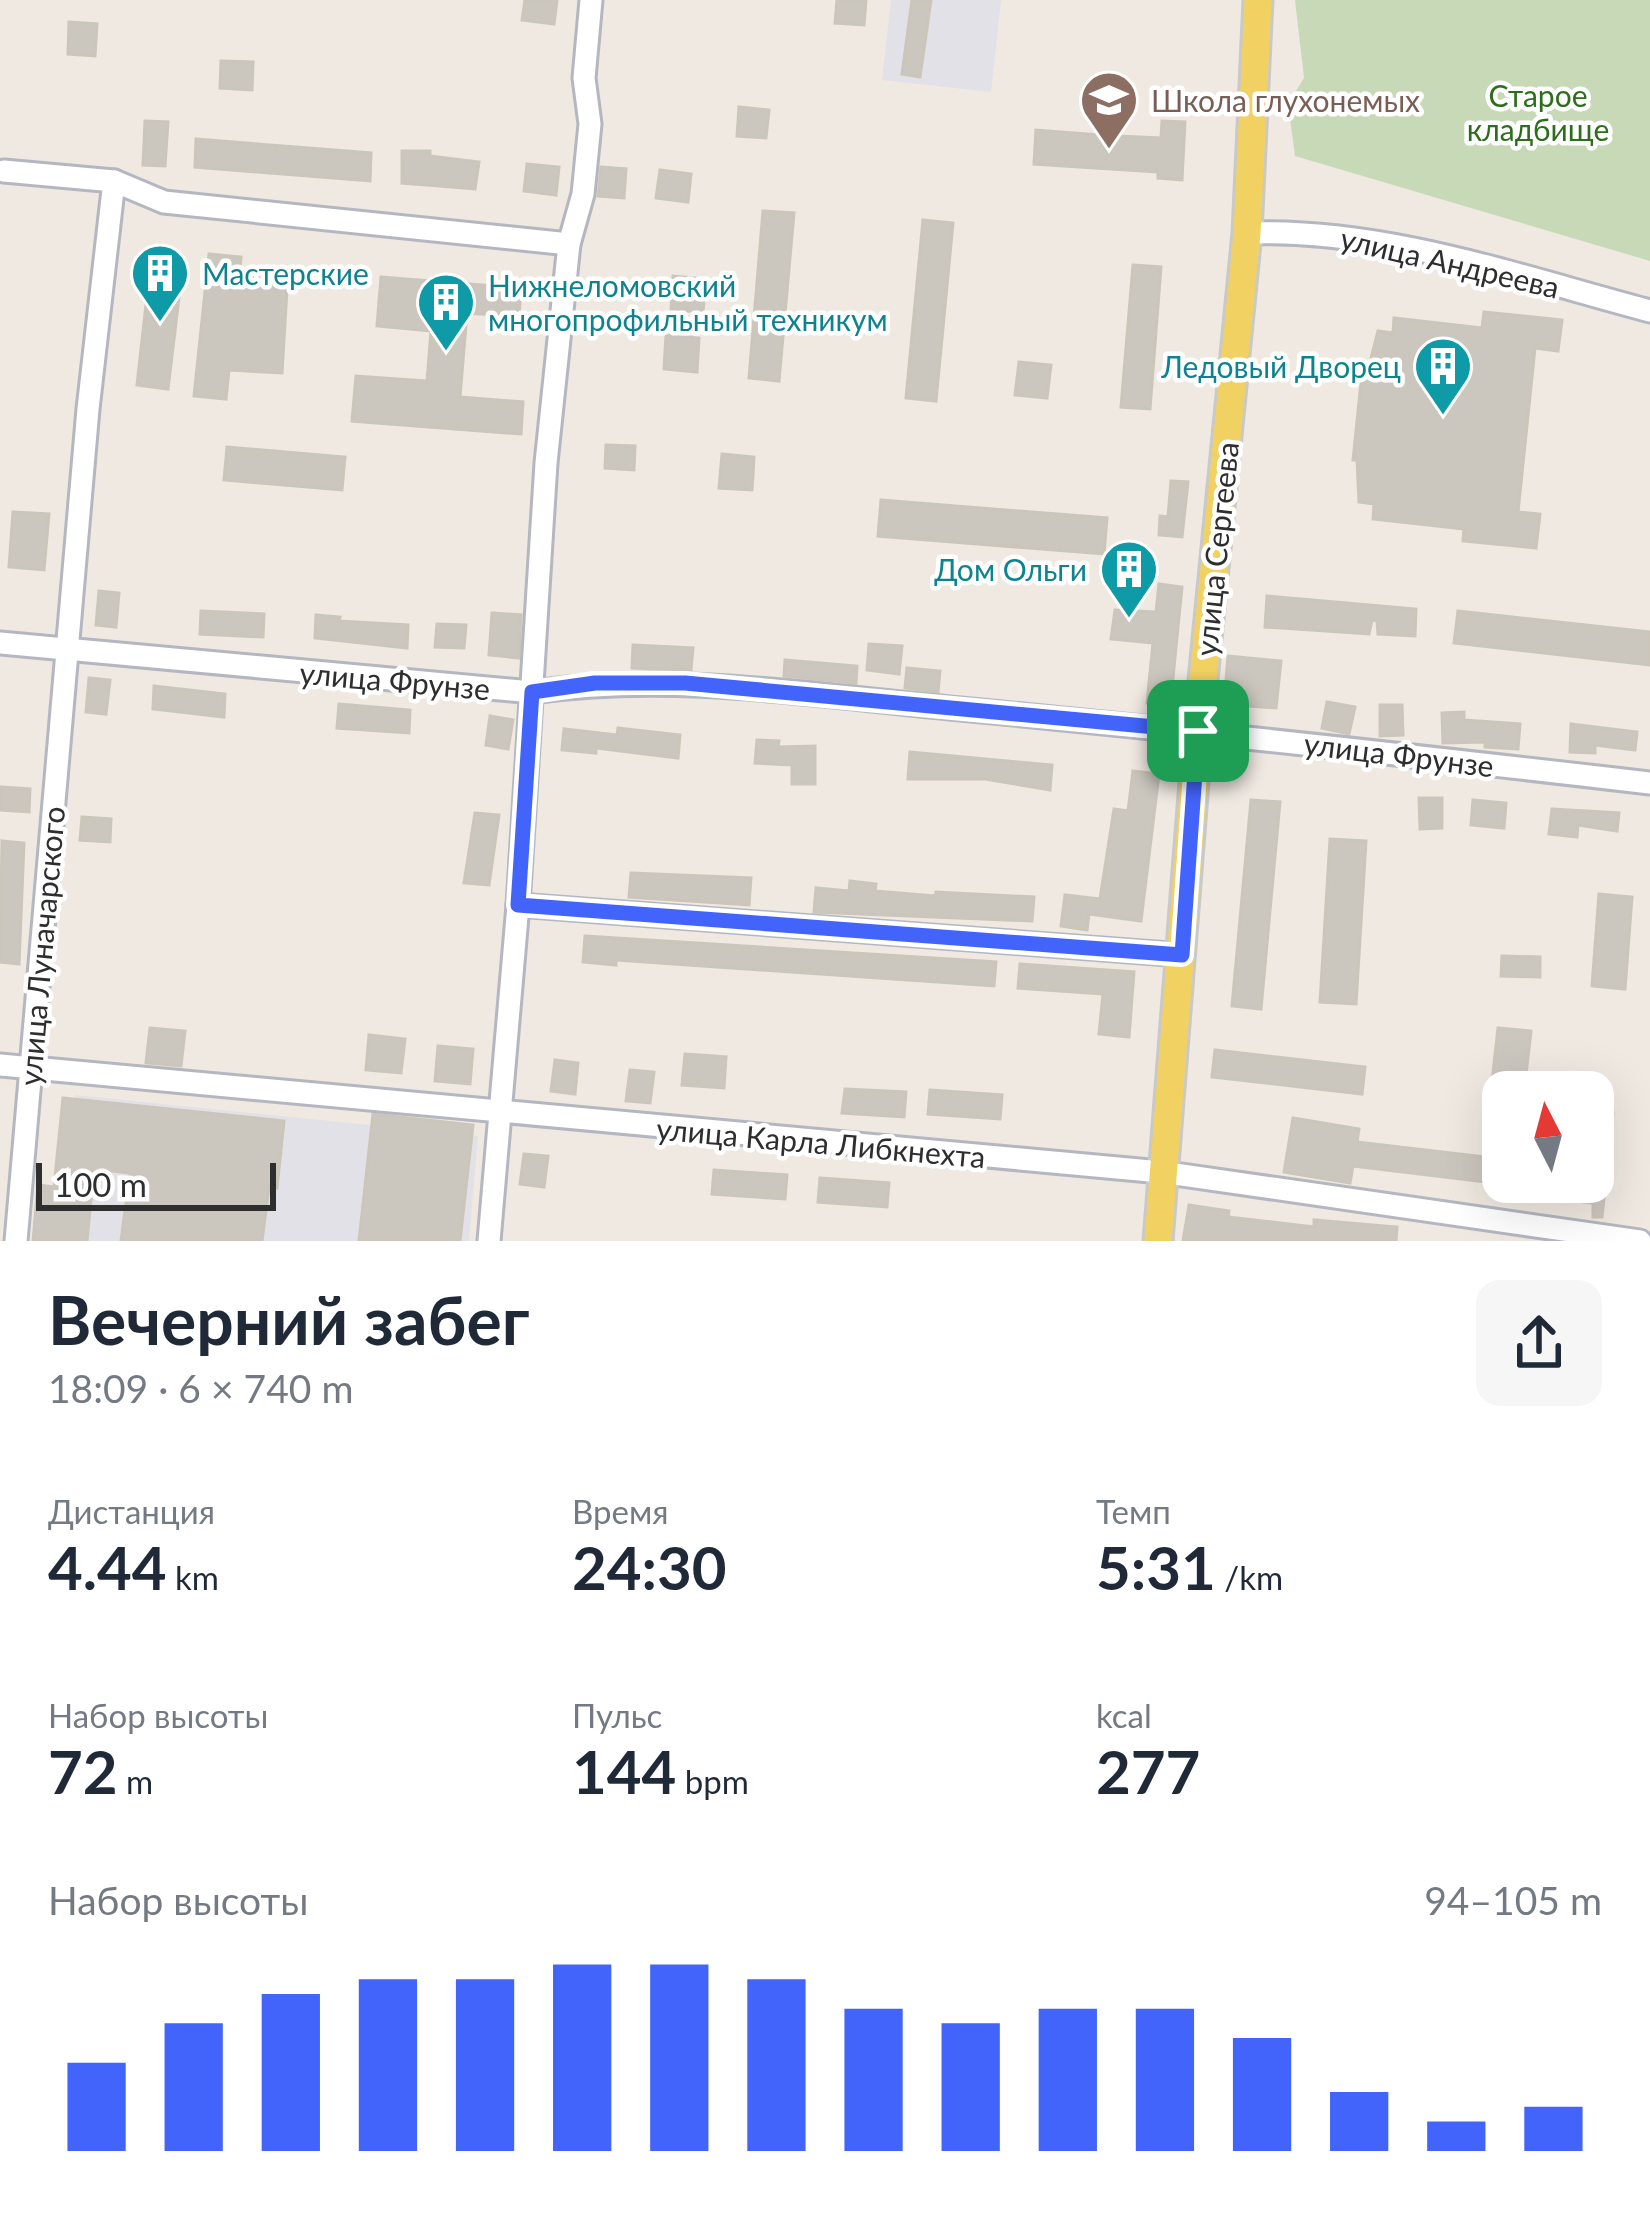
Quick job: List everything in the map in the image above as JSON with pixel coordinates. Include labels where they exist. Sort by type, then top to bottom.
[{"type":"main road","name":"улица Сергеева","points":[[1158,1241],[1198,731],[1247,232],[1258,0]]},
{"type":"street","points":[[489,1241],[518,905],[546,463],[569,244],[584,194],[588,147],[584,78],[591,0]]},
{"type":"street","points":[[4,171],[113,182],[164,202],[569,244]]},
{"type":"street","name":"улица Луначарского","points":[[16,1241],[66,651],[113,182]]},
{"type":"street","name":"улица Андреева","points":[[1247,232],[1304,231],[1387,242],[1650,310]]},
{"type":"street","name":"улица Фрунзе","points":[[0,643],[532,692],[595,683],[685,683],[1198,731],[1650,783]]},
{"type":"street","points":[[518,905],[1182,955]]},
{"type":"street","name":"улица Карла Либкнехта","points":[[0,1065],[1161,1172],[1640,1241]]},
{"type":"shaded area","points":[[891,0],[1001,0],[991,92],[882,80]]},
{"type":"shaded area","points":[[75,1095],[478,1136],[469,1241],[56,1241]]},
{"type":"green space","name":"Старое кладбище","points":[[1295,0],[1650,0],[1650,261],[1295,156],[1288,104],[1304,78]]},
{"type":"building","points":[[525,0],[557,0],[554,24],[522,20]]},
{"type":"building","points":[[837,0],[866,0],[864,25],[835,23]]},
{"type":"building","points":[[912,0],[931,0],[920,77],[902,74]]},
{"type":"building","points":[[69,22],[97,24],[95,56],[68,54]]},
{"type":"building","points":[[221,61],[253,62],[252,90],[220,88]]},
{"type":"building","points":[[739,107],[769,110],[766,138],[737,136]]},
{"type":"building","name":"Школа глухонемых","points":[[1102,109],[1120,110],[1118,136],[1161,138],[1162,121],[1185,122],[1182,180],[1158,178],[1158,172],[1034,164],[1036,130],[1100,135]]},
{"type":"building","points":[[145,121],[168,122],[165,166],[143,165]]},
{"type":"building","points":[[196,139],[371,153],[370,181],[195,167]]},
{"type":"building","points":[[402,151],[430,151],[430,156],[479,162],[475,189],[402,183]]},
{"type":"building","points":[[527,164],[559,167],[556,195],[524,191]]},
{"type":"building","points":[[601,167],[626,169],[624,198],[598,196]]},
{"type":"building","points":[[660,170],[691,174],[688,202],[656,198]]},
{"type":"building","points":[[763,211],[794,213],[779,381],[749,378]]},
{"type":"building","points":[[923,220],[953,223],[936,401],[906,398]]},
{"type":"building","points":[[209,254],[241,257],[240,269],[288,272],[282,373],[229,370],[226,399],[194,396]]},
{"type":"building","name":"Мастерские","points":[[151,260],[183,264],[168,389],[137,385]]},
{"type":"building","points":[[1133,265],[1161,267],[1150,409],[1121,407]]},
{"type":"building","points":[[673,276],[706,279],[703,312],[671,310]]},
{"type":"building","name":"Нижнеломовский многопрофильный техникум","points":[[381,277],[521,288],[519,317],[467,313],[460,397],[523,402],[521,434],[352,421],[356,376],[427,381],[431,331],[377,326]]},
{"type":"building","name":"Ледовый Дворец","points":[[1484,312],[1562,320],[1558,351],[1535,348],[1518,512],[1540,514],[1536,548],[1463,541],[1464,529],[1373,519],[1374,504],[1359,502],[1357,460],[1353,460],[1362,373],[1367,374],[1378,331],[1393,333],[1394,318],[1482,328]]},
{"type":"building","points":[[666,335],[699,338],[697,372],[664,369]]},
{"type":"building","points":[[1019,362],[1051,365],[1047,398],[1015,395]]},
{"type":"building","points":[[606,445],[635,446],[634,470],[605,468]]},
{"type":"building","points":[[227,447],[345,457],[342,490],[224,480]]},
{"type":"building","points":[[722,454],[754,457],[752,490],[719,488]]},
{"type":"building","points":[[1171,481],[1188,482],[1182,537],[1159,535],[1160,516],[1168,517]]},
{"type":"building","points":[[881,500],[1107,518],[1104,554],[878,536]]},
{"type":"building","points":[[13,512],[49,514],[44,570],[9,567]]},
{"type":"building","points":[[1159,584],[1182,587],[1170,708],[1147,703],[1153,643],[1111,639],[1115,610],[1156,612]]},
{"type":"building","points":[[99,591],[119,593],[116,627],[96,625]]},
{"type":"building","points":[[1267,596],[1416,609],[1415,636],[1378,634],[1377,621],[1372,620],[1369,634],[1265,627]]},
{"type":"building","points":[[201,611],[264,614],[263,637],[200,634]]},
{"type":"building","points":[[1458,611],[1650,632],[1650,665],[1454,643]]},
{"type":"building","points":[[492,613],[521,615],[519,658],[489,655]]},
{"type":"building","points":[[316,615],[408,625],[407,648],[315,638]]},
{"type":"building","points":[[437,624],[466,625],[464,648],[435,647]]},
{"type":"building","points":[[869,644],[902,646],[899,674],[867,670]]},
{"type":"building","points":[[633,645],[693,648],[691,670],[632,668]]},
{"type":"building","points":[[1228,656],[1281,661],[1276,708],[1224,704]]},
{"type":"building","points":[[785,660],[857,666],[856,683],[784,676]]},
{"type":"building","points":[[907,668],[940,671],[938,692],[905,688]]},
{"type":"building","points":[[89,678],[110,680],[106,714],[86,712]]},
{"type":"building","points":[[154,686],[225,694],[224,717],[153,709]]},
{"type":"building","points":[[1327,702],[1355,707],[1349,734],[1322,728]]},
{"type":"building","points":[[339,704],[410,710],[409,733],[337,728]]},
{"type":"building","points":[[1380,705],[1402,705],[1403,735],[1380,736]]},
{"type":"building","points":[[1464,712],[1464,720],[1520,724],[1518,749],[1485,747],[1485,742],[1443,743],[1442,713]]},
{"type":"building","points":[[490,716],[513,720],[508,749],[486,745]]},
{"type":"building","points":[[1571,724],[1637,732],[1635,750],[1595,745],[1595,753],[1570,752]]},
{"type":"building","points":[[618,728],[680,735],[678,758],[596,748],[596,753],[562,750],[564,729],[617,735]]},
{"type":"building","points":[[757,740],[779,741],[778,747],[815,746],[815,784],[792,784],[792,765],[755,763]]},
{"type":"building","points":[[910,752],[1052,765],[1050,790],[985,779],[908,779]]},
{"type":"building","points":[[1133,771],[1159,774],[1141,921],[1089,914],[1087,930],[1061,926],[1065,895],[1100,899],[1114,809],[1128,811]]},
{"type":"building","points":[[1,787],[30,789],[29,812],[0,810]]},
{"type":"building","points":[[1419,798],[1442,798],[1442,828],[1420,829]]},
{"type":"building","points":[[1251,800],[1280,802],[1261,1009],[1232,1006]]},
{"type":"building","points":[[1473,800],[1506,803],[1504,828],[1471,825]]},
{"type":"building","points":[[1552,809],[1619,813],[1617,831],[1578,825],[1577,837],[1549,834]]},
{"type":"building","points":[[475,813],[499,815],[489,885],[464,883]]},
{"type":"building","points":[[82,817],[111,819],[110,842],[80,840]]},
{"type":"building","points":[[1330,839],[1366,841],[1356,1004],[1320,1002]]},
{"type":"building","points":[[2,841],[24,843],[19,964],[0,962]]},
{"type":"building","points":[[631,873],[751,878],[749,905],[629,897]]},
{"type":"building","points":[[850,881],[876,884],[875,891],[1034,897],[1032,921],[814,912],[816,888],[849,891]]},
{"type":"building","points":[[1599,894],[1632,897],[1625,989],[1592,986]]},
{"type":"building","points":[[585,936],[996,962],[994,986],[616,960],[616,965],[583,962]]},
{"type":"building","points":[[1502,956],[1540,957],[1540,977],[1501,976]]},
{"type":"building","points":[[1020,964],[1134,972],[1129,1037],[1099,1034],[1103,994],[1018,988]]},
{"type":"building","points":[[150,1028],[185,1031],[181,1066],[146,1063]]},
{"type":"building","points":[[1498,1028],[1531,1031],[1526,1071],[1493,1071]]},
{"type":"building","points":[[369,1035],[405,1039],[401,1073],[366,1070]]},
{"type":"building","points":[[438,1046],[473,1049],[470,1084],[435,1081]]},
{"type":"building","points":[[1215,1050],[1365,1067],[1362,1094],[1212,1077]]},
{"type":"building","points":[[685,1054],[726,1057],[724,1088],[682,1085]]},
{"type":"building","points":[[555,1060],[578,1063],[575,1094],[551,1091]]},
{"type":"building","points":[[630,1070],[654,1072],[650,1103],[626,1101]]},
{"type":"building","points":[[845,1089],[906,1092],[904,1117],[842,1113]]},
{"type":"building","points":[[930,1090],[1002,1095],[1000,1119],[928,1114]]},
{"type":"building","points":[[63,1098],[284,1121],[277,1188],[269,1187],[262,1241],[121,1241],[130,1173],[94,1169],[87,1241],[33,1241],[38,1185],[54,1187]]},
{"type":"building","points":[[373,1114],[473,1125],[460,1241],[359,1241]]},
{"type":"building","points":[[1293,1118],[1359,1129],[1357,1142],[1482,1157],[1482,1181],[1353,1166],[1350,1183],[1284,1172]]},
{"type":"building","points":[[524,1154],[548,1156],[544,1187],[520,1184]]},
{"type":"building","points":[[714,1170],[787,1175],[785,1199],[712,1194]]},
{"type":"building","points":[[820,1178],[889,1183],[887,1207],[818,1202]]},
{"type":"building","points":[[1593,1203],[1603,1203],[1602,1217],[1593,1217]]},
{"type":"building","points":[[1189,1205],[1229,1211],[1228,1217],[1314,1227],[1314,1220],[1397,1227],[1396,1241],[1183,1241]]},
{"type":"place","name":"Школа глухонемых","points":[[1109,151]]},
{"type":"place","name":"Мастерские","points":[[160,324]]},
{"type":"place","name":"Нижнеломовский многопрофильный техникум","points":[[446,353]]},
{"type":"place","name":"Ледовый Дворец","points":[[1443,417]]},
{"type":"place","name":"Дом Ольги","points":[[1129,620]]},
{"type":"route","points":[[595,683],[685,683],[1198,731],[1182,955],[518,905],[532,692],[595,683]]}]
